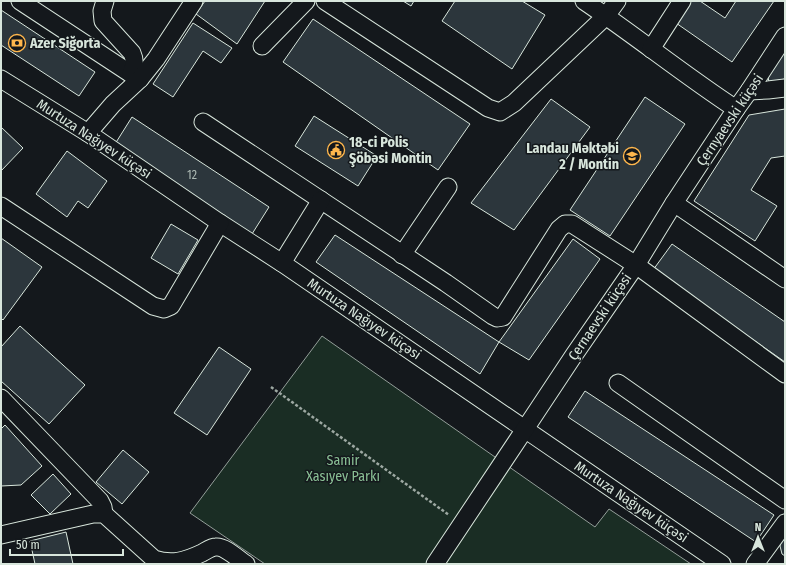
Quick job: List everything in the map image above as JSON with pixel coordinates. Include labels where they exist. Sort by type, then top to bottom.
[{"type":"street","points":[[20,1],[136,77]]},
{"type":"street","points":[[105,1],[102,11],[103,21],[132,52],[135,62],[136,77]]},
{"type":"street","points":[[88,133],[136,77],[156,59],[194,1]]},
{"type":"street","points":[[262,46],[306,1]]},
{"type":"street","points":[[325,1],[488,108],[500,112],[514,103],[606,16],[617,1]]},
{"type":"street","points":[[584,1],[736,109]]},
{"type":"street","points":[[651,48],[682,1]]},
{"type":"street","name":"Çernyaevski küçəsi","points":[[674,204],[785,36]]},
{"type":"street","name":"Murtuza Nağıyev küçəsi","points":[[1,79],[88,133],[722,564]]},
{"type":"street","points":[[749,91],[785,88]]},
{"type":"street","points":[[203,122],[497,318],[503,317],[559,229],[565,224],[572,224],[636,265],[785,374]]},
{"type":"street","points":[[402,255],[448,187]]},
{"type":"street","points":[[282,264],[321,200]]},
{"type":"street","points":[[674,204],[785,279]]},
{"type":"street","name":"Çernaevski küçəsi","points":[[435,564],[574,355],[636,265],[674,204]]},
{"type":"street","points":[[1,206],[153,306],[164,309],[171,306],[220,223]]},
{"type":"street","points":[[618,383],[785,500]]},
{"type":"street","points":[[1,398],[100,501],[104,514],[154,559],[164,562],[180,561],[216,547],[224,549],[246,564]]},
{"type":"street","points":[[1,535],[93,514],[104,514]]},
{"type":"street","points":[[755,564],[785,523]]},
{"type":"path","points":[[271,387],[462,525]]},
{"type":"green space","name":"Samir Xasıyev Parkı","points":[[322,336],[595,527],[609,509],[691,564],[265,564],[190,513]]},
{"type":"building","points":[[205,1],[265,1],[237,44],[196,14]]},
{"type":"building","points":[[403,1],[414,1],[411,6]]},
{"type":"building","points":[[455,1],[522,1],[545,15],[512,69],[442,21]]},
{"type":"building","points":[[691,1],[700,1],[725,18],[736,1],[774,1],[732,62],[676,23]]},
{"type":"building","points":[[1,10],[95,72],[79,96],[1,45]]},
{"type":"building","points":[[313,19],[470,124],[438,170],[283,62]]},
{"type":"building","points":[[193,23],[232,48],[221,63],[203,51],[173,97],[153,84]]},
{"type":"building","points":[[785,38],[785,79],[769,82],[766,67]]},
{"type":"building","points":[[645,97],[685,124],[610,236],[570,210]]},
{"type":"building","points":[[551,99],[590,127],[514,230],[471,203]]},
{"type":"building","points":[[785,109],[785,156],[771,158],[751,190],[777,206],[755,241],[694,201],[749,115]]},
{"type":"building","points":[[314,116],[377,156],[358,186],[295,146]]},
{"type":"building","points":[[132,117],[269,207],[252,234],[115,144]]},
{"type":"building","points":[[1,127],[23,148],[1,171]]},
{"type":"building","points":[[67,151],[107,181],[88,208],[78,201],[67,217],[36,194]]},
{"type":"building","points":[[171,224],[198,240],[178,274],[151,258]]},
{"type":"building","points":[[335,235],[499,342],[480,374],[316,262]]},
{"type":"building","points":[[1,238],[42,267],[3,320],[1,318]]},
{"type":"building","points":[[573,239],[600,259],[529,360],[499,342]]},
{"type":"building","points":[[672,244],[785,322],[785,362],[653,270]]},
{"type":"building","points":[[20,326],[85,385],[49,424],[1,381],[1,347]]},
{"type":"building","points":[[219,347],[251,369],[207,435],[174,413]]},
{"type":"building","points":[[585,391],[774,515],[756,542],[568,417]]},
{"type":"building","points":[[5,425],[42,466],[21,485],[1,486],[1,429]]},
{"type":"building","points":[[123,450],[149,472],[122,504],[96,482]]},
{"type":"building","points":[[53,474],[71,494],[50,514],[31,495]]},
{"type":"building","points":[[66,532],[73,564],[35,564],[30,541]]},
{"type":"building","points":[[785,534],[785,556],[782,554],[780,546],[782,538]]},
{"type":"place","name":"Azer Siğorta","points":[[17,43]]},
{"type":"place","name":"18-ci Polis Şöbəsi Montin","points":[[336,150]]},
{"type":"place","name":"Landau Məktəbi 2 / Montin","points":[[632,156]]}]
